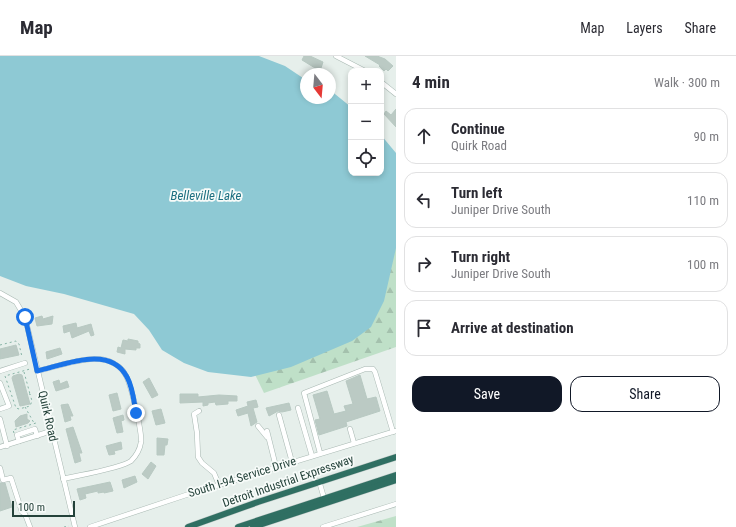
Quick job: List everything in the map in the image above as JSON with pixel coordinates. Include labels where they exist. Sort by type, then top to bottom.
[{"type":"highway","name":"Detroit Industrial Expressway","points":[[188,527],[396,457]]},
{"type":"highway","points":[[238,527],[396,475]]},
{"type":"highway","points":[[253,527],[396,480]]},
{"type":"street","points":[[336,56],[360,68]]},
{"type":"street","points":[[384,84],[396,94]]},
{"type":"street","name":"Quirk Road","points":[[0,293],[16,302],[23,313],[75,527]]},
{"type":"street","points":[[37,371],[91,359],[108,361],[122,370],[128,379],[141,442],[138,452],[133,458],[124,464],[63,479]]},
{"type":"street","points":[[0,371],[25,363]]},
{"type":"street","points":[[320,453],[304,393],[365,369],[373,369],[375,372],[394,431]]},
{"type":"street","points":[[0,383],[9,406],[0,408]]},
{"type":"street","points":[[298,408],[312,456]]},
{"type":"street","points":[[199,411],[194,414],[193,419],[197,433],[198,457],[202,463],[214,473],[218,485]]},
{"type":"street","points":[[278,415],[292,462]]},
{"type":"street","points":[[0,419],[7,446]]},
{"type":"street","points":[[258,426],[270,440]]},
{"type":"street","points":[[350,428],[354,442]]},
{"type":"street","points":[[19,441],[17,435],[35,429],[35,436]]},
{"type":"street","points":[[0,448],[51,430]]},
{"type":"street","points":[[267,431],[276,467]]},
{"type":"street","name":"South I-94 Service Drive","points":[[90,527],[354,442],[394,431]]},
{"type":"street","points":[[0,468],[3,480],[11,478],[22,512],[25,514],[30,527]]},
{"type":"street","points":[[319,482],[324,498]]},
{"type":"street","points":[[323,527],[396,504]]},
{"type":"path","points":[[0,345],[16,341],[19,344],[22,357]]},
{"type":"path","points":[[24,371],[32,401],[30,406],[19,409],[16,408],[5,376],[30,369]]},
{"type":"path","points":[[25,407],[38,428]]},
{"type":"path","points":[[13,431],[34,423]]},
{"type":"path","points":[[11,430],[13,431],[14,435]]},
{"type":"path","points":[[64,527],[68,526]]},
{"type":"green space","points":[[396,196],[396,347],[264,393],[245,354]]},
{"type":"green space","points":[[396,516],[396,527],[357,527]]},
{"type":"water","name":"Belleville Lake","points":[[0,56],[259,56],[285,66],[300,76],[300,104],[336,104],[336,95],[348,105],[348,176],[384,176],[384,139],[396,153],[396,248],[384,301],[371,327],[352,341],[291,367],[251,377],[208,372],[184,363],[162,350],[149,330],[134,314],[64,294],[26,286],[0,276]]},
{"type":"building","points":[[304,56],[310,56],[323,62],[321,68],[315,68],[302,60]]},
{"type":"building","points":[[365,56],[377,56],[385,59],[393,66],[388,71],[386,69],[384,71],[384,68],[381,68],[379,66],[380,65]]},
{"type":"building","points":[[396,109],[396,127],[384,114],[386,111],[391,115]]},
{"type":"building","points":[[42,316],[43,319],[53,316],[52,324],[37,326],[35,318]]},
{"type":"building","points":[[76,323],[77,328],[91,324],[94,335],[91,336],[89,331],[72,338],[70,331],[64,333],[63,326]]},
{"type":"building","points":[[128,339],[138,341],[140,348],[136,348],[136,350],[125,349],[125,354],[117,352],[118,347],[121,348],[123,340],[128,341]]},
{"type":"building","points":[[16,345],[19,355],[0,359],[0,349]]},
{"type":"building","points":[[60,348],[62,354],[47,359],[46,352]]},
{"type":"building","points":[[19,374],[22,375],[30,404],[20,406],[12,378],[13,376]]},
{"type":"building","points":[[360,375],[367,399],[376,397],[380,411],[346,422],[347,426],[319,435],[315,420],[320,419],[313,395],[327,391],[334,414],[346,411],[344,406],[353,404],[346,381]]},
{"type":"building","points":[[149,378],[158,395],[152,398],[143,382]]},
{"type":"building","points":[[59,380],[60,384],[67,381],[69,387],[56,391],[53,382]]},
{"type":"building","points":[[117,393],[121,409],[113,411],[109,395]]},
{"type":"building","points":[[180,394],[198,394],[198,397],[219,395],[237,396],[237,401],[228,401],[228,404],[216,405],[215,402],[208,403],[208,405],[203,406],[203,402],[180,403]]},
{"type":"building","points":[[256,400],[258,407],[253,408],[257,422],[251,426],[248,413],[238,416],[236,410],[248,406],[247,402]]},
{"type":"building","points":[[289,403],[291,410],[282,412],[278,411],[269,416],[266,408]]},
{"type":"building","points":[[68,404],[73,416],[70,416],[71,420],[65,422],[61,405]]},
{"type":"building","points":[[161,409],[165,423],[156,425],[152,411]]},
{"type":"building","points":[[27,414],[27,419],[30,421],[16,427],[15,421],[20,416]]},
{"type":"building","points":[[123,415],[124,420],[121,421],[123,432],[117,433],[113,418]]},
{"type":"building","points":[[73,427],[82,453],[79,453],[81,461],[75,463],[66,429]]},
{"type":"building","points":[[157,438],[168,439],[167,445],[165,445],[164,455],[157,455]]},
{"type":"building","points":[[121,442],[122,449],[114,451],[115,454],[109,455],[106,446]]},
{"type":"building","points":[[151,462],[156,466],[148,479],[142,474]]},
{"type":"building","points":[[135,476],[137,482],[124,488],[122,480]]},
{"type":"building","points":[[110,482],[113,491],[98,493],[98,491],[85,494],[86,498],[80,500],[77,489]]},
{"type":"building","points":[[0,483],[5,483],[12,507],[0,511]]},
{"type":"route","points":[[25,317],[37,371],[91,359],[103,359],[113,363],[126,374],[132,391],[136,413]]}]
